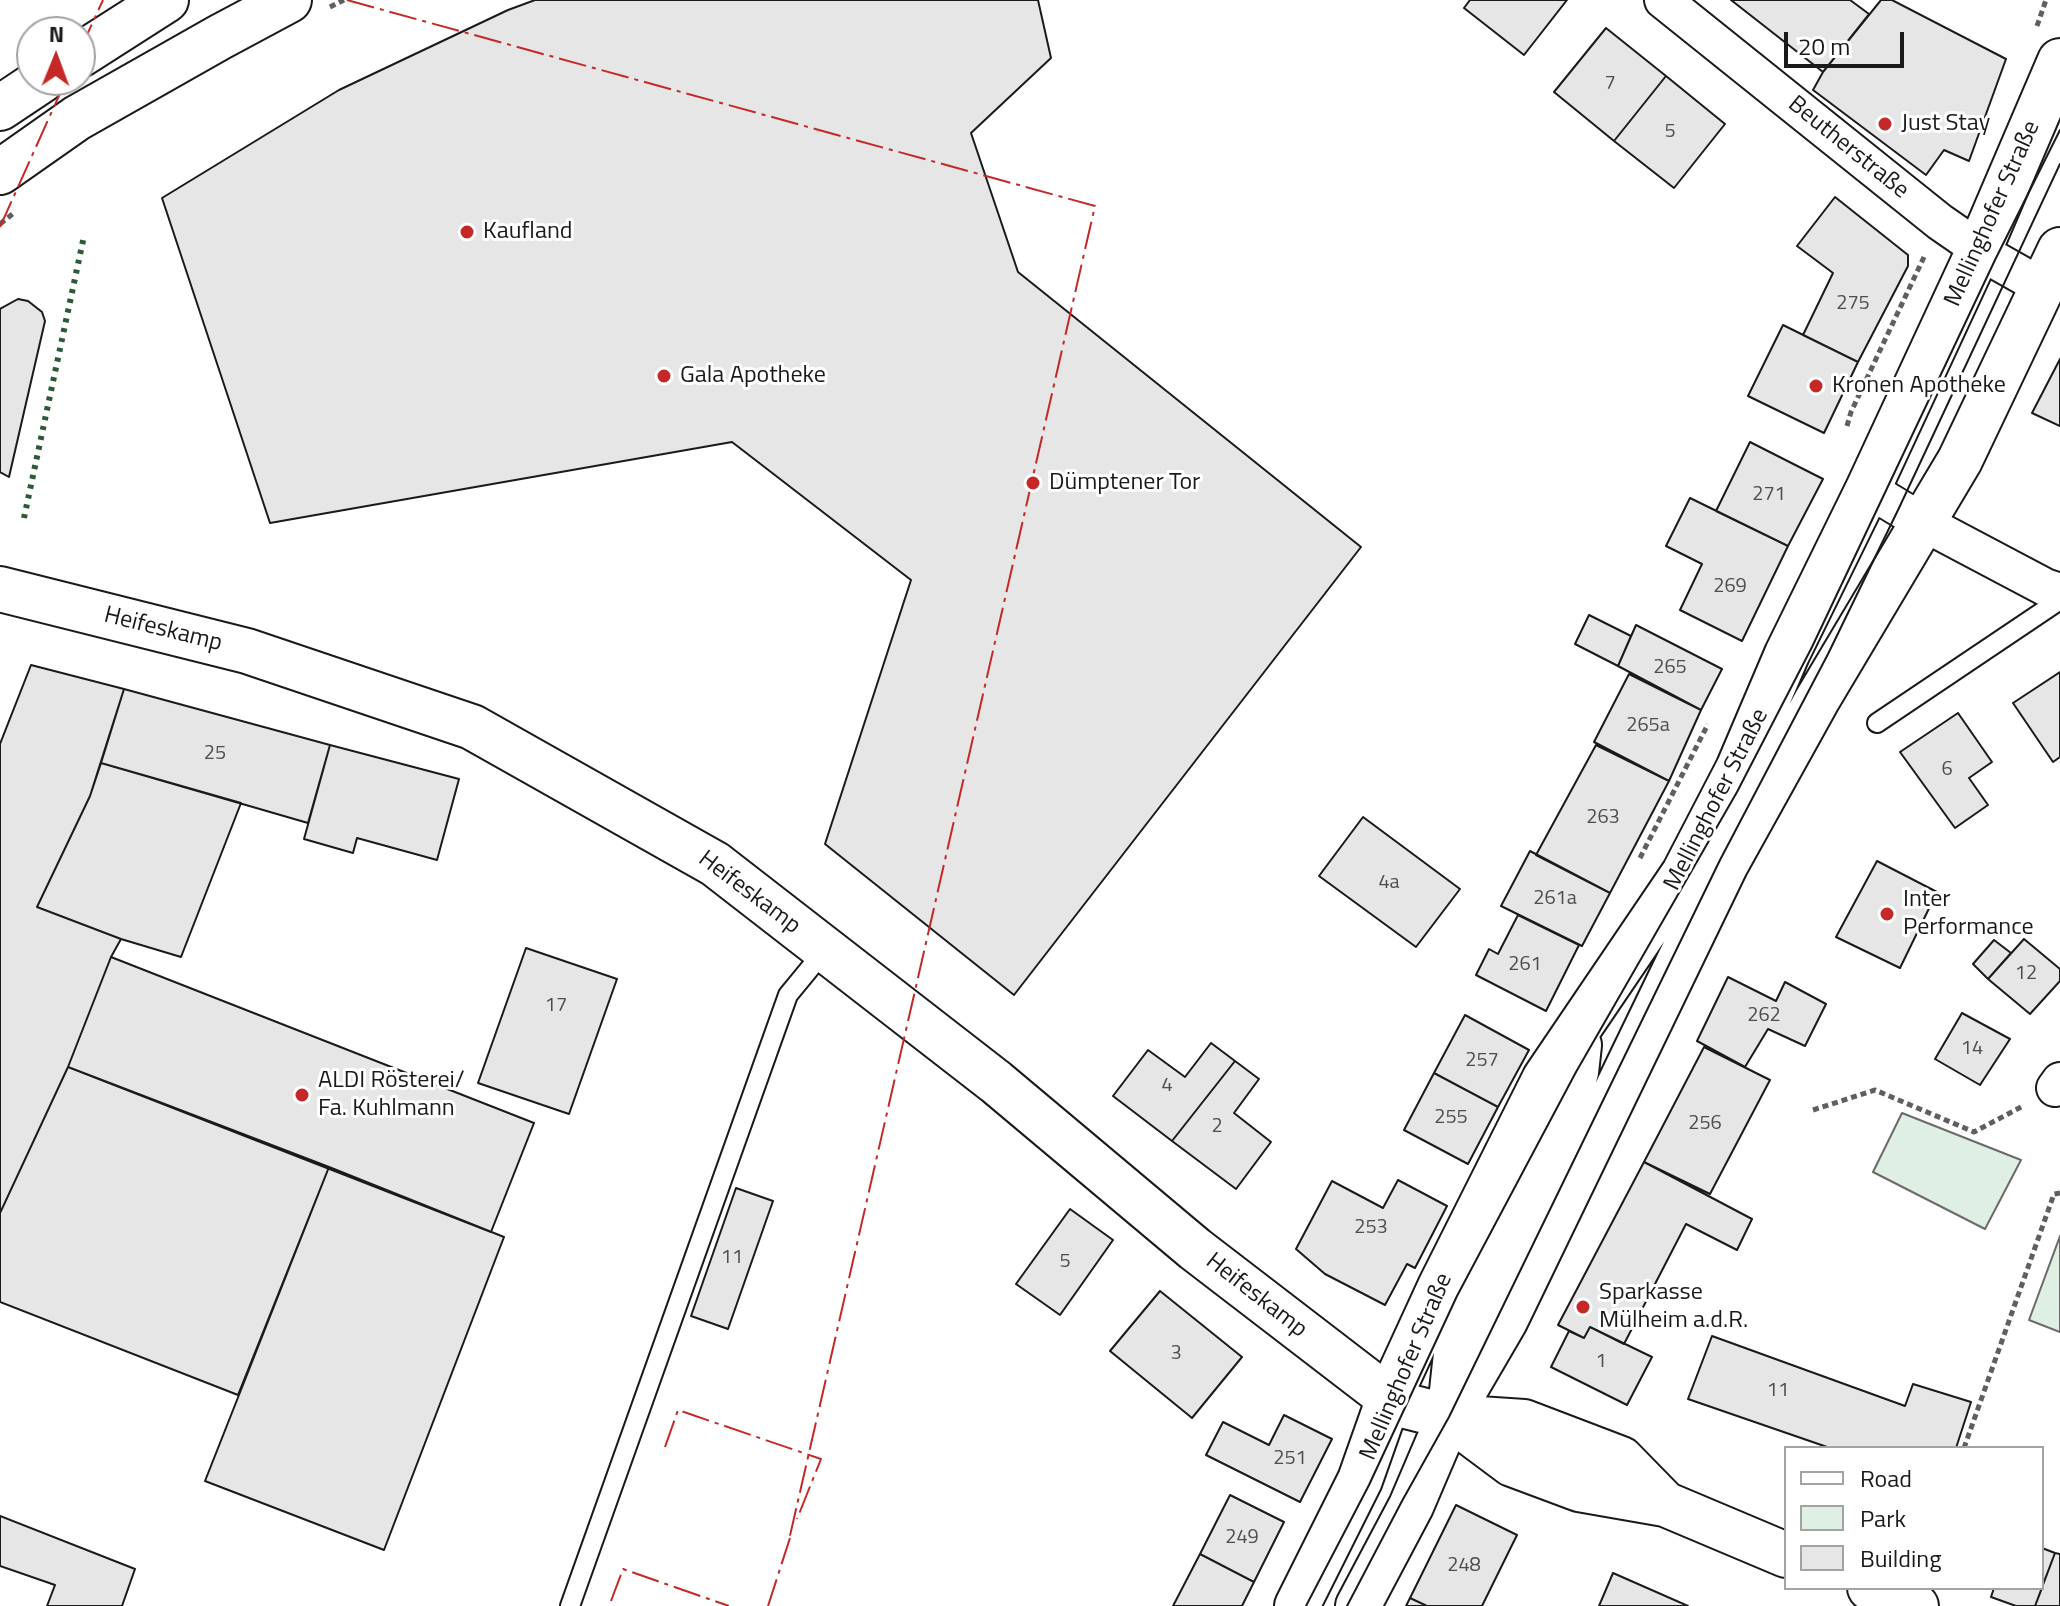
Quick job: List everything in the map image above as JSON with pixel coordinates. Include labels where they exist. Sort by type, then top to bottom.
[{"type":"street","points":[[96,45],[166,0]]},
{"type":"street","points":[[0,172],[77,118],[289,0]]},
{"type":"street","name":"Beutherstraße","points":[[1663,0],[1979,250],[2051,268]]},
{"type":"street","name":"Mellinghofer Straße","points":[[1297,1606],[1360,1480],[1389,1398],[1440,1287],[1545,1078],[1684,873],[1738,769],[1787,654],[1979,250],[2060,61]]},
{"type":"street","points":[[0,108],[18,96]]},
{"type":"street","name":"Mellinghofer Straße","points":[[1358,1606],[1411,1506],[1449,1417],[1505,1321],[1726,864],[1817,700],[1960,460],[2051,268]]},
{"type":"street","points":[[1868,489],[1924,523],[2060,592]]},
{"type":"street","name":"Heifeskamp","points":[[0,589],[247,651],[472,727],[715,864],[996,1082],[1195,1249],[1389,1398],[1406,1406],[1449,1417],[1524,1422],[1621,1459],[1665,1504],[1784,1554]]},
{"type":"street","points":[[1449,1417],[1459,1326],[1556,1145],[1576,1072],[1580,1027]]},
{"type":"street","points":[[1875,1590],[1916,1606]]},
{"type":"lane","points":[[1877,723],[2060,600]]},
{"type":"lane","points":[[570,1606],[788,995],[825,950]]},
{"type":"path","points":[[1813,1110],[1875,1090],[1974,1132],[2058,1084]]},
{"type":"path","points":[[1965,1446],[2054,1194],[2060,1193]]},
{"type":"green space","points":[[1902,1113],[2021,1160],[1985,1229],[1873,1172]]},
{"type":"green space","points":[[2060,1236],[2060,1332],[2029,1320]]},
{"type":"building","name":"Dümptener Tor","points":[[535,0],[1038,0],[1051,58],[971,133],[1018,272],[1361,547],[1014,995],[825,844],[911,580],[732,442],[270,523],[162,198],[339,90]]},
{"type":"building","points":[[1470,0],[1567,0],[1524,55],[1464,8]]},
{"type":"building","points":[[1731,0],[1850,0],[1869,14],[1823,72]]},
{"type":"building","points":[[1881,0],[1892,0],[2006,59],[1969,161],[1944,150],[1926,175],[1813,90],[1823,72]]},
{"type":"building","points":[[1606,28],[1666,76],[1614,141],[1554,92]]},
{"type":"building","points":[[1666,76],[1725,124],[1674,188],[1614,141]]},
{"type":"building","points":[[1835,197],[1908,255],[1908,266],[1858,362],[1803,335],[1833,273],[1797,246]]},
{"type":"building","points":[[18,299],[28,301],[42,312],[45,321],[9,477],[0,472],[0,309]]},
{"type":"building","points":[[1783,325],[1858,362],[1824,433],[1748,396]]},
{"type":"building","points":[[2060,359],[2060,426],[2032,413]]},
{"type":"building","points":[[1750,442],[1823,479],[1788,546],[1716,511]]},
{"type":"building","points":[[1690,498],[1788,546],[1742,641],[1680,610],[1702,564],[1666,546]]},
{"type":"building","points":[[1589,615],[1631,636],[1618,666],[1575,644]]},
{"type":"building","points":[[1636,625],[1722,669],[1701,710],[1618,666]]},
{"type":"building","points":[[31,665],[124,689],[90,796],[37,907],[121,939],[68,1067],[0,1213],[0,744]]},
{"type":"building","points":[[2060,672],[2060,757],[2053,762],[2013,703]]},
{"type":"building","points":[[1629,674],[1701,710],[1669,781],[1594,742]]},
{"type":"building","points":[[124,689],[330,745],[308,823],[101,763]]},
{"type":"building","points":[[1958,713],[1992,762],[1969,778],[1988,805],[1955,828],[1900,752]]},
{"type":"building","points":[[330,745],[459,779],[437,860],[357,838],[353,853],[304,839]]},
{"type":"building","points":[[1596,745],[1669,781],[1610,893],[1536,855]]},
{"type":"building","points":[[101,763],[241,803],[181,957],[121,939],[37,907],[90,796]]},
{"type":"building","points":[[1363,817],[1460,889],[1416,947],[1319,876]]},
{"type":"building","points":[[1530,851],[1610,893],[1582,946],[1501,906]]},
{"type":"building","name":"Inter Performance","points":[[1877,861],[1937,892],[1900,968],[1836,937]]},
{"type":"building","points":[[1518,915],[1579,945],[1546,1011],[1476,975],[1489,949],[1498,954]]},
{"type":"building","points":[[2024,939],[2060,969],[2060,981],[2030,1014],[1988,979]]},
{"type":"building","points":[[1994,940],[2011,953],[1988,979],[1973,964]]},
{"type":"building","points":[[526,948],[617,979],[569,1114],[478,1083]]},
{"type":"building","name":"ALDI Rösterei/ Fa. Kuhlmann","points":[[111,957],[534,1123],[491,1232],[68,1067]]},
{"type":"building","points":[[1728,977],[1776,1001],[1785,982],[1826,1004],[1805,1046],[1768,1029],[1745,1067],[1697,1041]]},
{"type":"building","points":[[1962,1013],[2010,1039],[1980,1085],[1935,1059]]},
{"type":"building","points":[[1465,1015],[1529,1050],[1498,1107],[1434,1073]]},
{"type":"building","points":[[1211,1043],[1235,1061],[1172,1141],[1113,1096],[1148,1050],[1185,1077]]},
{"type":"building","points":[[1704,1047],[1770,1080],[1710,1194],[1644,1162]]},
{"type":"building","points":[[1235,1061],[1259,1079],[1234,1113],[1271,1142],[1236,1189],[1172,1141]]},
{"type":"building","points":[[68,1067],[329,1167],[238,1395],[0,1302],[0,1213]]},
{"type":"building","points":[[1434,1073],[1498,1107],[1468,1164],[1404,1130]]},
{"type":"building","points":[[1644,1162],[1752,1219],[1737,1250],[1686,1224],[1624,1344],[1590,1327],[1584,1338],[1558,1325]]},
{"type":"building","points":[[329,1167],[504,1237],[384,1550],[205,1481]]},
{"type":"building","points":[[1398,1180],[1447,1206],[1415,1268],[1407,1264],[1385,1305],[1325,1274],[1296,1249],[1332,1181],[1383,1208]]},
{"type":"building","points":[[736,1188],[773,1201],[728,1329],[691,1316]]},
{"type":"building","points":[[1070,1209],[1113,1240],[1060,1315],[1016,1284]]},
{"type":"building","points":[[1160,1291],[1242,1357],[1192,1418],[1110,1351]]},
{"type":"building","points":[[1590,1327],[1652,1357],[1627,1405],[1551,1367],[1569,1331],[1584,1338]]},
{"type":"building","points":[[1712,1336],[1905,1406],[1913,1384],[1971,1402],[1957,1446],[1824,1446],[1688,1399]]},
{"type":"building","points":[[1284,1415],[1332,1439],[1300,1502],[1206,1455],[1223,1422],[1269,1445]]},
{"type":"building","points":[[1230,1495],[1284,1522],[1254,1582],[1200,1554]]},
{"type":"building","points":[[1456,1505],[1517,1535],[1482,1606],[1427,1606],[1410,1598]]},
{"type":"building","points":[[0,1516],[135,1569],[122,1606],[47,1606],[55,1585],[0,1566]]},
{"type":"building","points":[[2044,1549],[2055,1553],[2044,1582]]},
{"type":"building","points":[[2055,1553],[2060,1554],[2060,1606],[2035,1606],[2041,1590],[2044,1590]]},
{"type":"building","points":[[1200,1554],[1254,1582],[1242,1606],[1173,1606]]},
{"type":"building","points":[[1613,1573],[1688,1606],[1599,1606]]},
{"type":"building","points":[[1993,1590],[2041,1590],[2035,1606],[2016,1606],[1991,1597]]},
{"type":"building","points":[[1410,1598],[1427,1606],[1406,1606]]},
{"type":"tram line","points":[[1306,1606],[1369,1485],[1457,1296],[1576,1072],[1737,792],[1812,647],[2060,130]]},
{"type":"tram line","points":[[1347,1606],[1449,1417],[1720,860],[1828,654],[2060,164]]},
{"type":"hedge","points":[[24,518],[84,236]]},
{"type":"power","points":[[96,16],[103,0]]},
{"type":"power","points":[[347,0],[1095,206],[789,1540]]},
{"type":"power","points":[[0,227],[59,96]]},
{"type":"power","points":[[665,1447],[678,1410],[821,1459],[797,1519]]},
{"type":"power","points":[[768,1606],[790,1538]]},
{"type":"power","points":[[611,1601],[623,1569],[729,1606]]},
{"type":"place","name":"Just Stay","points":[[1885,124]]},
{"type":"place","name":"Kaufland","points":[[467,232]]},
{"type":"place","name":"Gala Apotheke","points":[[664,376]]},
{"type":"place","name":"Kronen Apotheke","points":[[1816,386]]},
{"type":"place","name":"Dümptener Tor","points":[[1033,483]]},
{"type":"place","name":"Inter Performance","points":[[1887,914]]},
{"type":"place","name":"ALDI Rösterei/ Fa. Kuhlmann","points":[[302,1095]]},
{"type":"place","name":"Sparkasse Mülheim a.d.R.","points":[[1583,1307]]}]
